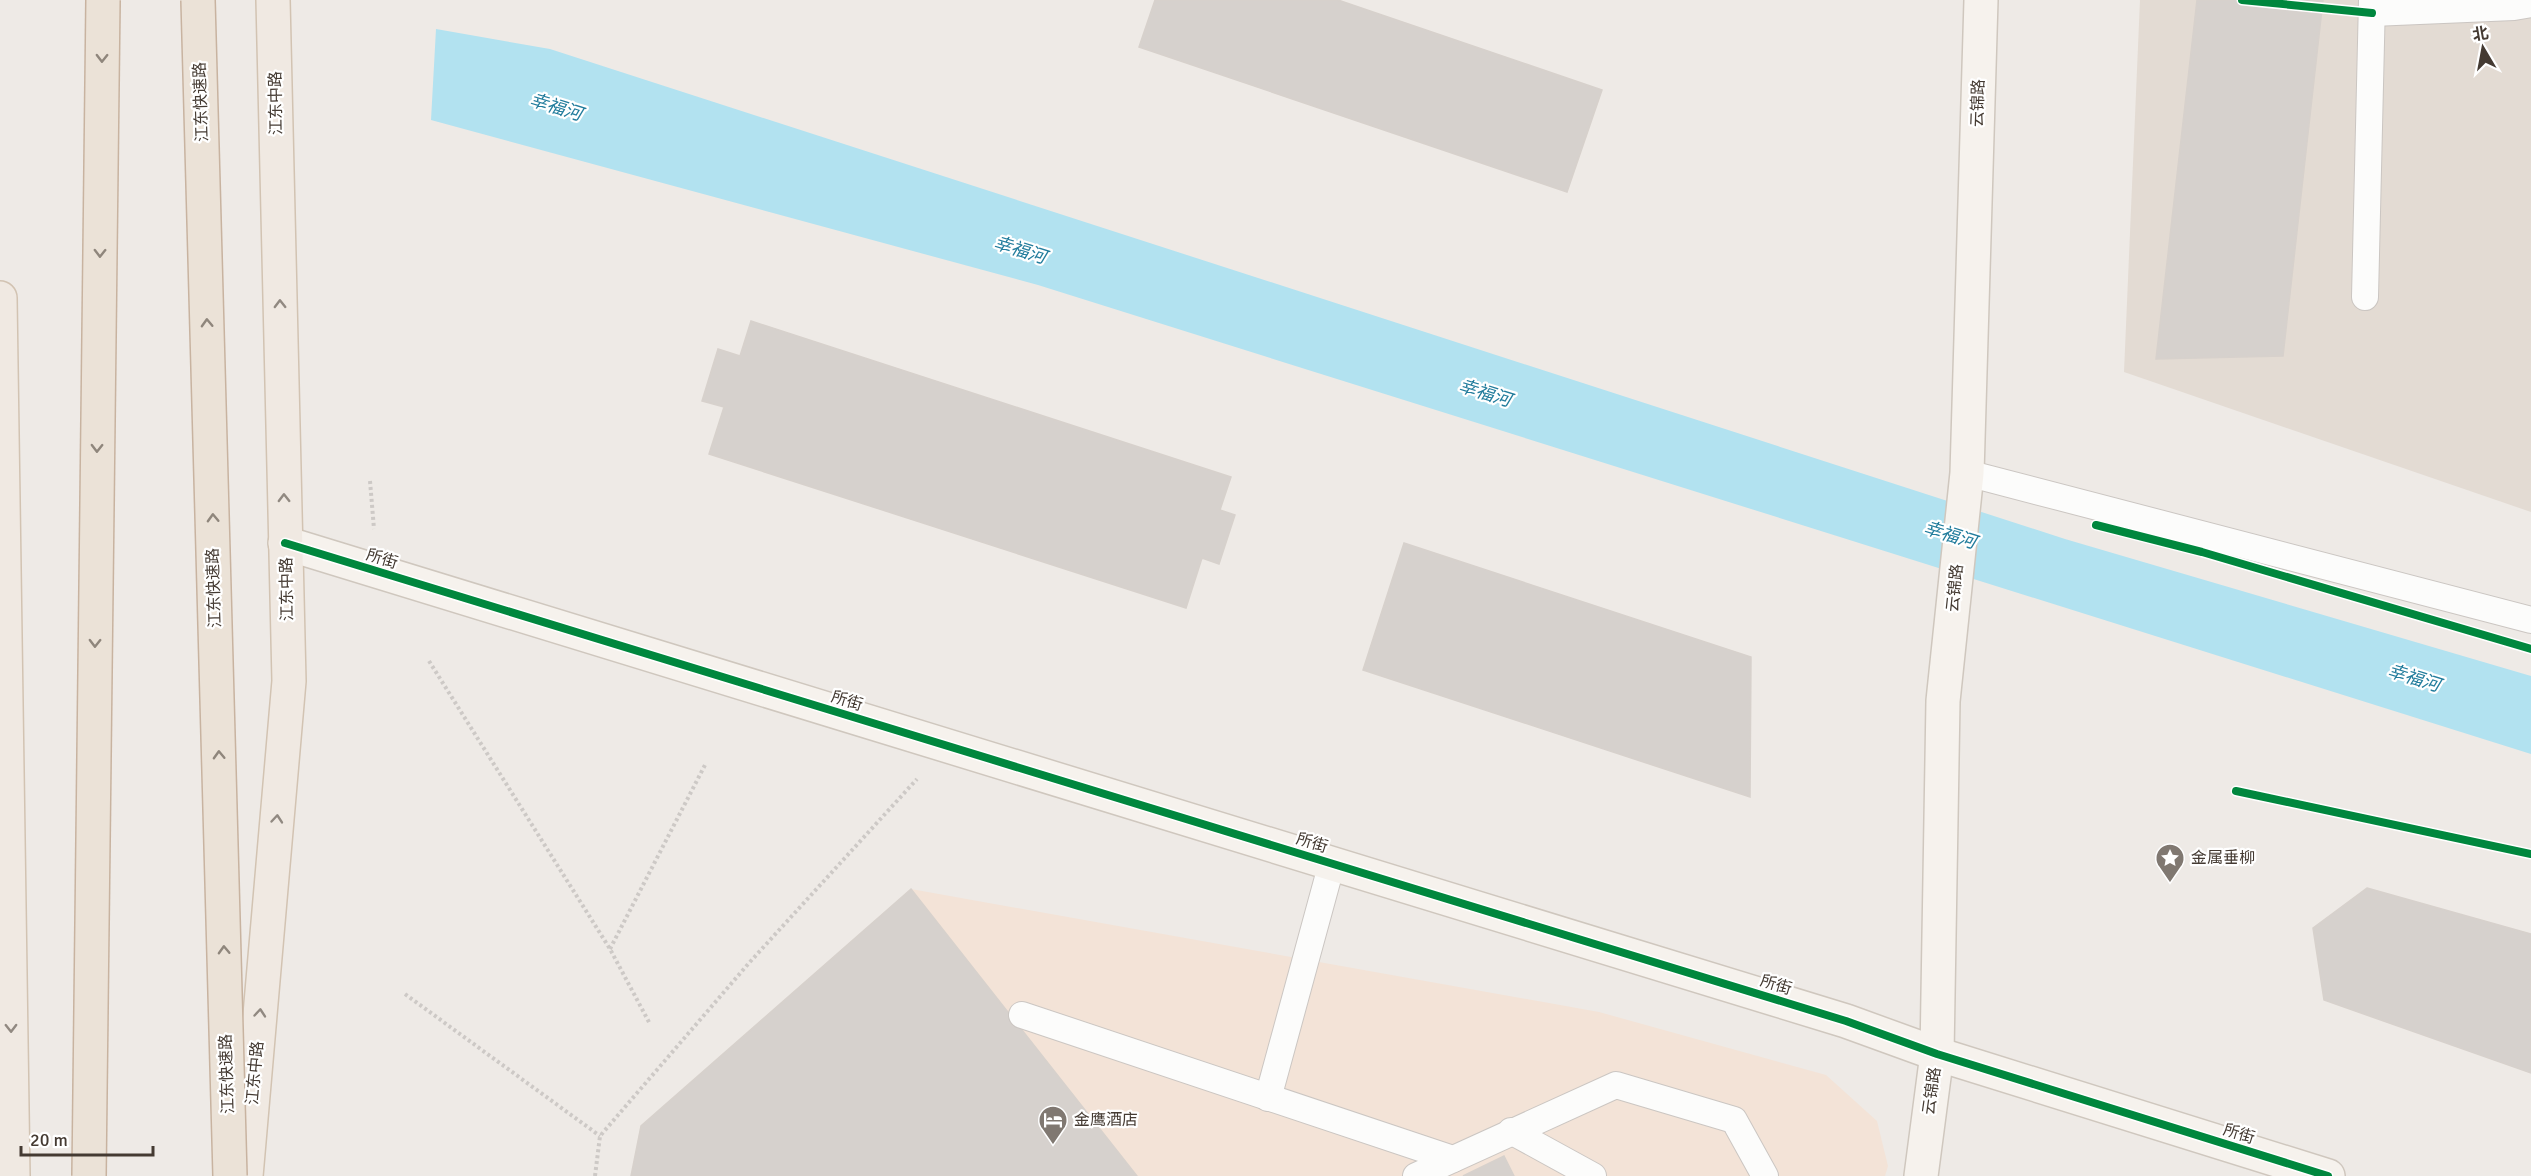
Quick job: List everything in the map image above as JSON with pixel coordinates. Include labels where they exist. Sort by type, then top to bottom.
[{"type":"highway","points":[[88,1176],[103,0]]},
{"type":"highway","name":"江东快速路","points":[[198,0],[230,1176]]},
{"type":"main road","name":"江东中路","points":[[246,1176],[289,681],[273,0]]},
{"type":"main road","points":[[0,298],[13,1176]]},
{"type":"street","name":"云锦路","points":[[1921,1176],[1937,1054],[1943,701],[1967,473],[1981,0]]},
{"type":"street","name":"所街","points":[[285,543],[1846,1021],[1937,1054],[2328,1176]]},
{"type":"lane","points":[[2365,297],[2372,6],[2514,8],[2531,4]]},
{"type":"lane","points":[[1967,473],[2531,620]]},
{"type":"lane","points":[[1268,1098],[1332,863]]},
{"type":"lane","points":[[1022,1015],[1453,1159]]},
{"type":"lane","points":[[1416,1176],[1616,1084],[1734,1120],[1765,1176]]},
{"type":"lane","points":[[1511,1131],[1593,1176]]},
{"type":"path","points":[[429,661],[610,949],[650,1023]]},
{"type":"path","points":[[595,1176],[600,1136],[749,963],[947,746]]},
{"type":"path","points":[[610,949],[706,763]]},
{"type":"path","points":[[405,994],[600,1136]]},
{"type":"shaded area","points":[[2140,0],[2531,0],[2531,512],[2124,372]]},
{"type":"shaded area","points":[[911,889],[1599,1012],[1826,1075],[1877,1121],[1888,1166],[1885,1176],[631,1176],[641,1126]]},
{"type":"water","name":"幸福河","points":[[436,29],[550,49],[2065,539],[2531,676],[2531,754],[1038,285],[431,120]]},
{"type":"building","points":[[1155,0],[1338,0],[1602,90],[1567,192],[1139,47]]},
{"type":"building","points":[[2197,0],[2323,0],[2283,356],[2156,359]]},
{"type":"building","points":[[751,321],[1231,477],[1220,510],[1235,515],[1219,564],[1202,558],[1186,608],[709,454],[724,407],[702,401],[718,349],[740,356]]},
{"type":"building","points":[[1404,543],[1751,657],[1750,797],[1363,670]]},
{"type":"building","points":[[2367,888],[2531,934],[2531,1073],[2324,1000],[2313,928]]},
{"type":"building","points":[[911,889],[1137,1176],[631,1176],[641,1126]]},
{"type":"building","points":[[1504,1156],[1514,1176],[1463,1176]]},
{"type":"cycle path","points":[[2242,0],[2372,13]]},
{"type":"cycle path","points":[[2096,525],[2202,552],[2531,649]]},
{"type":"cycle path","points":[[285,543],[1846,1021],[1937,1054],[2328,1176]]},
{"type":"cycle path","points":[[2236,791],[2531,854]]},
{"type":"place","name":"金属垂柳","points":[[2170,884]]},
{"type":"place","name":"金鹰酒店","points":[[1053,1146]]}]
